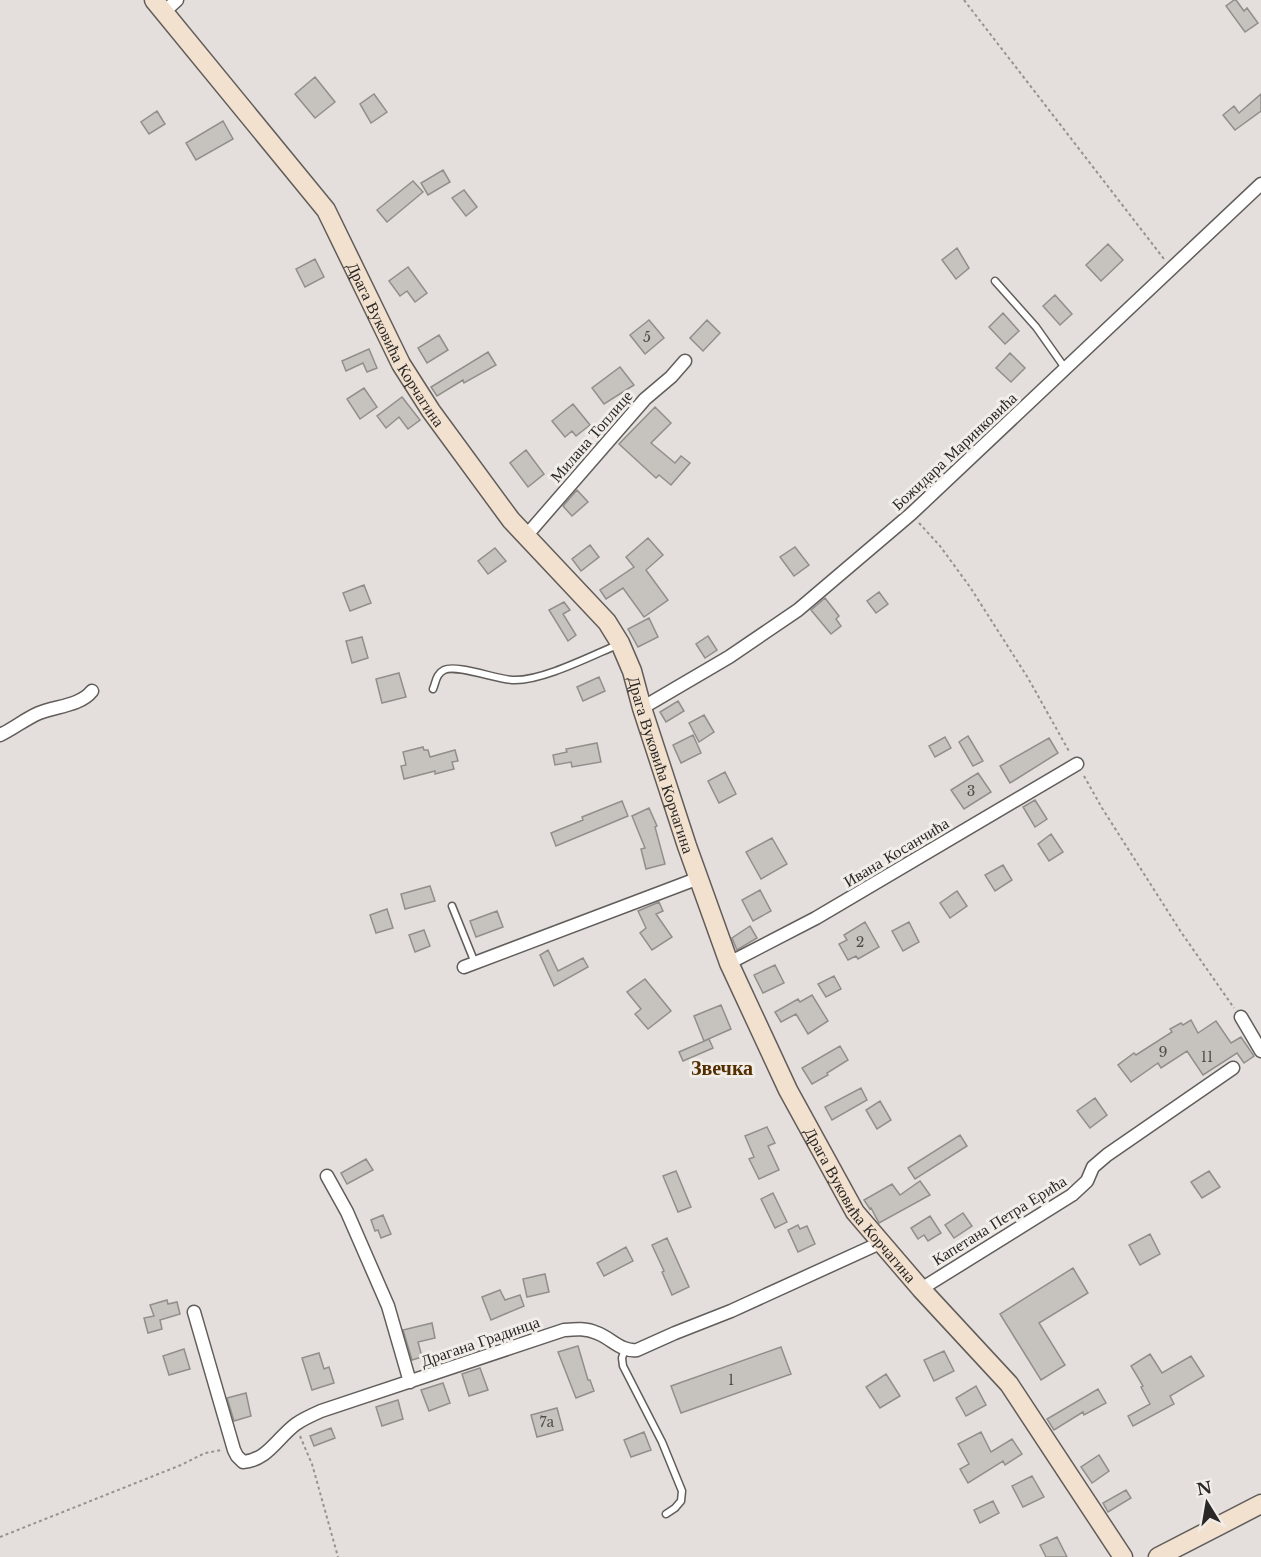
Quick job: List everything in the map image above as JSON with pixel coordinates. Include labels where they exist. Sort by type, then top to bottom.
[{"type":"street","name":"Драга Вуковића Корчагина","points":[[165,4],[326,210],[401,364],[431,411],[511,520],[608,622],[632,671],[642,708],[729,963],[788,1090],[855,1212],[921,1289],[1009,1384],[1123,1557]]},
{"type":"street","name":"Божидара Маринковића","points":[[642,708],[729,657],[798,610],[911,514],[1261,184]]},
{"type":"street","name":"Милана Топлице","points":[[526,536],[645,399],[671,377],[685,361]]},
{"type":"street","points":[[0,735],[37,714],[81,700],[92,691]]},
{"type":"street","name":"Ивана Косанчића","points":[[729,963],[816,918],[1077,764]]},
{"type":"street","points":[[470,965],[699,878]]},
{"type":"street","points":[[1241,1017],[1261,1051]]},
{"type":"street","name":"Капетана Петра Ерића","points":[[921,1289],[1072,1195],[1087,1181],[1093,1167],[1107,1155],[1233,1068]]},
{"type":"street","points":[[327,1176],[347,1212],[388,1306],[410,1382]]},
{"type":"street","points":[[625,1349],[637,1350],[731,1311],[880,1243]]},
{"type":"street","points":[[194,1312],[234,1450]]},
{"type":"street","name":"Драгана Градинца","points":[[234,1450],[243,1461],[252,1461],[260,1458],[295,1425],[321,1411],[564,1330],[581,1328],[599,1333],[625,1349]]},
{"type":"street","points":[[1158,1557],[1261,1504]]},
{"type":"lane","points":[[995,281],[1036,327],[1066,368]]},
{"type":"lane","points":[[433,690],[437,675],[445,669],[463,669],[514,680],[535,678],[580,662],[620,643]]},
{"type":"lane","points":[[452,906],[470,965]]},
{"type":"lane","points":[[625,1349],[622,1358],[623,1366],[662,1442],[682,1491],[681,1501],[666,1514]]},
{"type":"path","points":[[964,0],[1172,268]]},
{"type":"path","points":[[295,1425],[312,1464],[338,1557]]},
{"type":"path","points":[[0,1537],[181,1465],[205,1453],[234,1450]]},
{"type":"building","points":[[1234,0],[1244,11],[1247,8],[1258,23],[1245,32],[1226,6]]},
{"type":"building","points":[[315,77],[335,102],[315,118],[295,94]]},
{"type":"building","points":[[374,94],[387,112],[371,123],[360,104]]},
{"type":"building","points":[[1261,94],[1261,111],[1235,130],[1223,115],[1234,106],[1239,113]]},
{"type":"building","points":[[157,111],[165,124],[149,134],[141,122]]},
{"type":"building","points":[[223,121],[233,139],[196,160],[186,143]]},
{"type":"building","points":[[443,170],[450,182],[428,195],[421,183]]},
{"type":"building","points":[[413,181],[423,192],[387,222],[377,210]]},
{"type":"building","points":[[464,190],[477,207],[466,216],[452,198]]},
{"type":"building","points":[[1108,244],[1123,260],[1101,281],[1086,265]]},
{"type":"building","points":[[957,248],[969,268],[956,279],[942,260]]},
{"type":"building","points":[[315,259],[324,277],[305,287],[296,269]]},
{"type":"building","points":[[408,267],[427,293],[415,302],[407,291],[400,296],[389,281]]},
{"type":"building","points":[[1055,295],[1072,314],[1060,325],[1043,306]]},
{"type":"building","points":[[1003,313],[1019,331],[1005,344],[989,327]]},
{"type":"building","points":[[649,320],[664,338],[645,354],[630,335]]},
{"type":"building","points":[[707,320],[720,333],[703,351],[690,338]]},
{"type":"building","points":[[439,335],[448,350],[427,363],[418,348]]},
{"type":"building","points":[[369,349],[377,368],[367,372],[363,363],[346,371],[342,361]]},
{"type":"building","points":[[488,352],[496,365],[464,383],[463,380],[437,396],[431,387]]},
{"type":"building","points":[[1010,353],[1025,368],[1011,382],[996,368]]},
{"type":"building","points":[[620,367],[634,385],[604,404],[592,388]]},
{"type":"building","points":[[364,388],[377,407],[360,419],[347,399]]},
{"type":"building","points":[[402,397],[420,420],[408,429],[399,417],[386,428],[377,416]]},
{"type":"building","points":[[573,404],[590,425],[576,436],[572,431],[565,437],[552,421]]},
{"type":"building","points":[[655,407],[671,423],[651,443],[675,463],[681,456],[690,463],[671,485],[659,475],[656,478],[619,444]]},
{"type":"building","points":[[526,450],[544,474],[528,487],[510,463]]},
{"type":"building","points":[[577,490],[588,502],[572,516],[563,506]]},
{"type":"building","points":[[648,538],[663,555],[646,570],[668,600],[644,617],[623,588],[606,599],[600,590],[634,567],[626,557]]},
{"type":"building","points":[[590,545],[599,557],[581,571],[572,559]]},
{"type":"building","points":[[795,547],[809,565],[794,576],[780,557]]},
{"type":"building","points":[[495,548],[506,561],[488,574],[478,561]]},
{"type":"building","points":[[364,585],[371,603],[350,611],[343,593]]},
{"type":"building","points":[[879,592],[888,604],[876,613],[867,601]]},
{"type":"building","points":[[825,598],[839,616],[836,619],[841,626],[831,634],[811,610]]},
{"type":"building","points":[[564,602],[570,610],[563,614],[576,635],[568,641],[549,610]]},
{"type":"building","points":[[649,618],[658,637],[638,647],[628,629]]},
{"type":"building","points":[[708,636],[717,650],[705,658],[696,644]]},
{"type":"building","points":[[362,637],[368,658],[352,663],[346,641]]},
{"type":"building","points":[[399,673],[406,697],[382,703],[376,679]]},
{"type":"building","points":[[599,677],[605,691],[583,701],[577,687]]},
{"type":"building","points":[[678,701],[684,711],[666,722],[660,712]]},
{"type":"building","points":[[704,715],[714,732],[699,742],[689,723]]},
{"type":"building","points":[[693,735],[701,753],[681,763],[673,745]]},
{"type":"building","points":[[968,736],[983,761],[973,766],[959,742]]},
{"type":"building","points":[[945,737],[951,748],[935,757],[929,746]]},
{"type":"building","points":[[1049,738],[1058,753],[1010,783],[1000,766]]},
{"type":"building","points":[[597,743],[601,762],[572,767],[571,762],[555,765],[553,755],[567,752],[566,749]]},
{"type":"building","points":[[423,747],[424,750],[428,750],[430,757],[455,750],[458,761],[452,762],[454,769],[404,779],[401,766],[406,765],[403,752]]},
{"type":"building","points":[[725,772],[736,794],[719,803],[708,781]]},
{"type":"building","points":[[978,773],[991,792],[964,809],[951,790]]},
{"type":"building","points":[[1035,800],[1047,819],[1035,827],[1023,807]]},
{"type":"building","points":[[622,801],[628,816],[556,846],[551,833],[583,820],[582,817]]},
{"type":"building","points":[[649,808],[657,826],[655,827],[665,864],[646,869],[641,849],[645,848],[632,816]]},
{"type":"building","points":[[1051,834],[1063,852],[1049,861],[1038,844]]},
{"type":"building","points":[[772,838],[787,864],[761,879],[746,852]]},
{"type":"building","points":[[1003,865],[1012,880],[995,891],[985,875]]},
{"type":"building","points":[[430,886],[435,901],[405,909],[401,894]]},
{"type":"building","points":[[760,890],[771,911],[753,921],[742,900]]},
{"type":"building","points":[[957,891],[967,906],[950,918],[940,903]]},
{"type":"building","points":[[659,902],[663,911],[656,914],[672,937],[652,950],[640,933],[646,928],[638,911]]},
{"type":"building","points":[[387,909],[393,928],[376,933],[370,915]]},
{"type":"building","points":[[497,911],[503,927],[476,937],[470,921]]},
{"type":"building","points":[[865,922],[879,947],[858,959],[856,956],[848,960],[839,944],[847,940],[844,935]]},
{"type":"building","points":[[909,922],[919,942],[903,951],[892,931]]},
{"type":"building","points":[[750,926],[757,938],[737,950],[732,938]]},
{"type":"building","points":[[424,930],[430,946],[415,952],[409,935]]},
{"type":"building","points":[[548,950],[558,971],[583,958],[588,967],[554,986],[540,955]]},
{"type":"building","points":[[775,965],[784,983],[763,993],[754,975]]},
{"type":"building","points":[[834,976],[841,989],[826,997],[818,984]]},
{"type":"building","points":[[645,979],[671,1011],[648,1029],[635,1014],[641,1009],[627,992]]},
{"type":"building","points":[[812,995],[828,1021],[808,1034],[796,1014],[781,1022],[775,1012],[798,999],[800,1002]]},
{"type":"building","points":[[721,1005],[731,1029],[704,1041],[694,1016]]},
{"type":"building","points":[[1191,1020],[1198,1033],[1216,1021],[1231,1043],[1241,1037],[1254,1056],[1244,1063],[1237,1053],[1203,1075],[1187,1051],[1161,1068],[1158,1063],[1131,1082],[1118,1065],[1134,1053],[1136,1055],[1172,1032],[1170,1029]]},
{"type":"building","points":[[709,1039],[713,1048],[683,1061],[679,1052]]},
{"type":"building","points":[[840,1046],[848,1060],[812,1084],[802,1068]]},
{"type":"building","points":[[861,1088],[867,1100],[832,1120],[825,1107]]},
{"type":"building","points":[[1095,1098],[1107,1115],[1090,1128],[1077,1111]]},
{"type":"building","points":[[880,1101],[891,1120],[877,1129],[866,1110]]},
{"type":"building","points":[[767,1127],[775,1143],[768,1146],[779,1170],[759,1179],[749,1159],[754,1157],[745,1136]]},
{"type":"building","points":[[960,1135],[967,1146],[915,1179],[908,1168]]},
{"type":"building","points":[[366,1159],[373,1170],[347,1184],[341,1173]]},
{"type":"building","points":[[676,1171],[691,1207],[678,1212],[663,1176]]},
{"type":"building","points":[[1209,1171],[1220,1187],[1202,1198],[1191,1182]]},
{"type":"building","points":[[920,1181],[930,1195],[879,1223],[864,1200],[892,1184],[900,1195]]},
{"type":"building","points":[[773,1193],[787,1222],[775,1228],[761,1199]]},
{"type":"building","points":[[963,1213],[972,1226],[954,1238],[945,1225]]},
{"type":"building","points":[[383,1215],[391,1234],[381,1238],[378,1230],[375,1231],[371,1220]]},
{"type":"building","points":[[930,1216],[941,1233],[928,1241],[924,1235],[918,1239],[911,1228]]},
{"type":"building","points":[[798,1225],[800,1229],[807,1226],[815,1244],[798,1252],[788,1230]]},
{"type":"building","points":[[1150,1234],[1160,1254],[1140,1265],[1129,1245]]},
{"type":"building","points":[[667,1238],[689,1287],[672,1295],[652,1245]]},
{"type":"building","points":[[626,1247],[633,1261],[604,1276],[597,1263]]},
{"type":"building","points":[[1073,1268],[1088,1293],[1039,1323],[1065,1365],[1041,1380],[1000,1314]]},
{"type":"building","points":[[545,1274],[549,1292],[527,1297],[523,1279]]},
{"type":"building","points":[[500,1290],[505,1300],[520,1295],[524,1306],[491,1320],[482,1297]]},
{"type":"building","points":[[167,1300],[168,1304],[177,1302],[180,1314],[160,1320],[162,1329],[148,1333],[144,1318],[154,1316],[150,1305]]},
{"type":"building","points":[[432,1323],[435,1338],[418,1342],[422,1357],[412,1360],[403,1330]]},
{"type":"building","points":[[578,1346],[588,1380],[594,1391],[576,1398],[558,1352]]},
{"type":"building","points":[[781,1347],[791,1374],[681,1413],[671,1386]]},
{"type":"building","points":[[184,1349],[190,1369],[169,1375],[163,1356]]},
{"type":"building","points":[[944,1351],[954,1371],[934,1381],[924,1360]]},
{"type":"building","points":[[319,1353],[324,1369],[329,1367],[334,1383],[312,1390],[302,1358]]},
{"type":"building","points":[[1150,1354],[1162,1373],[1191,1356],[1204,1376],[1170,1396],[1174,1404],[1133,1426],[1128,1416],[1150,1404],[1131,1366]]},
{"type":"building","points":[[480,1368],[488,1390],[469,1396],[462,1374]]},
{"type":"building","points":[[886,1374],[900,1396],[880,1408],[866,1387]]},
{"type":"building","points":[[443,1383],[450,1403],[429,1411],[421,1390]]},
{"type":"building","points":[[976,1386],[986,1405],[966,1416],[956,1398]]},
{"type":"building","points":[[1098,1389],[1106,1403],[1084,1415],[1083,1412],[1054,1430],[1047,1419]]},
{"type":"building","points":[[246,1393],[251,1416],[234,1421],[227,1398]]},
{"type":"building","points":[[398,1400],[403,1419],[382,1426],[376,1407]]},
{"type":"building","points":[[557,1408],[563,1430],[537,1437],[531,1415]]},
{"type":"building","points":[[331,1428],[335,1438],[314,1446],[310,1436]]},
{"type":"building","points":[[644,1432],[651,1450],[631,1457],[624,1440]]},
{"type":"building","points":[[981,1432],[991,1452],[1012,1439],[1022,1454],[1005,1465],[1003,1461],[968,1483],[960,1469],[969,1464],[958,1444]]},
{"type":"building","points":[[1099,1455],[1109,1471],[1092,1483],[1081,1467]]},
{"type":"building","points":[[1032,1476],[1044,1497],[1023,1507],[1012,1486]]},
{"type":"building","points":[[1126,1490],[1131,1498],[1108,1512],[1103,1503]]},
{"type":"building","points":[[993,1501],[999,1513],[980,1523],[974,1510]]},
{"type":"building","points":[[1057,1537],[1067,1557],[1046,1557],[1040,1545]]},
{"type":"district","name":"Звечка","points":[[722,1068]]}]
